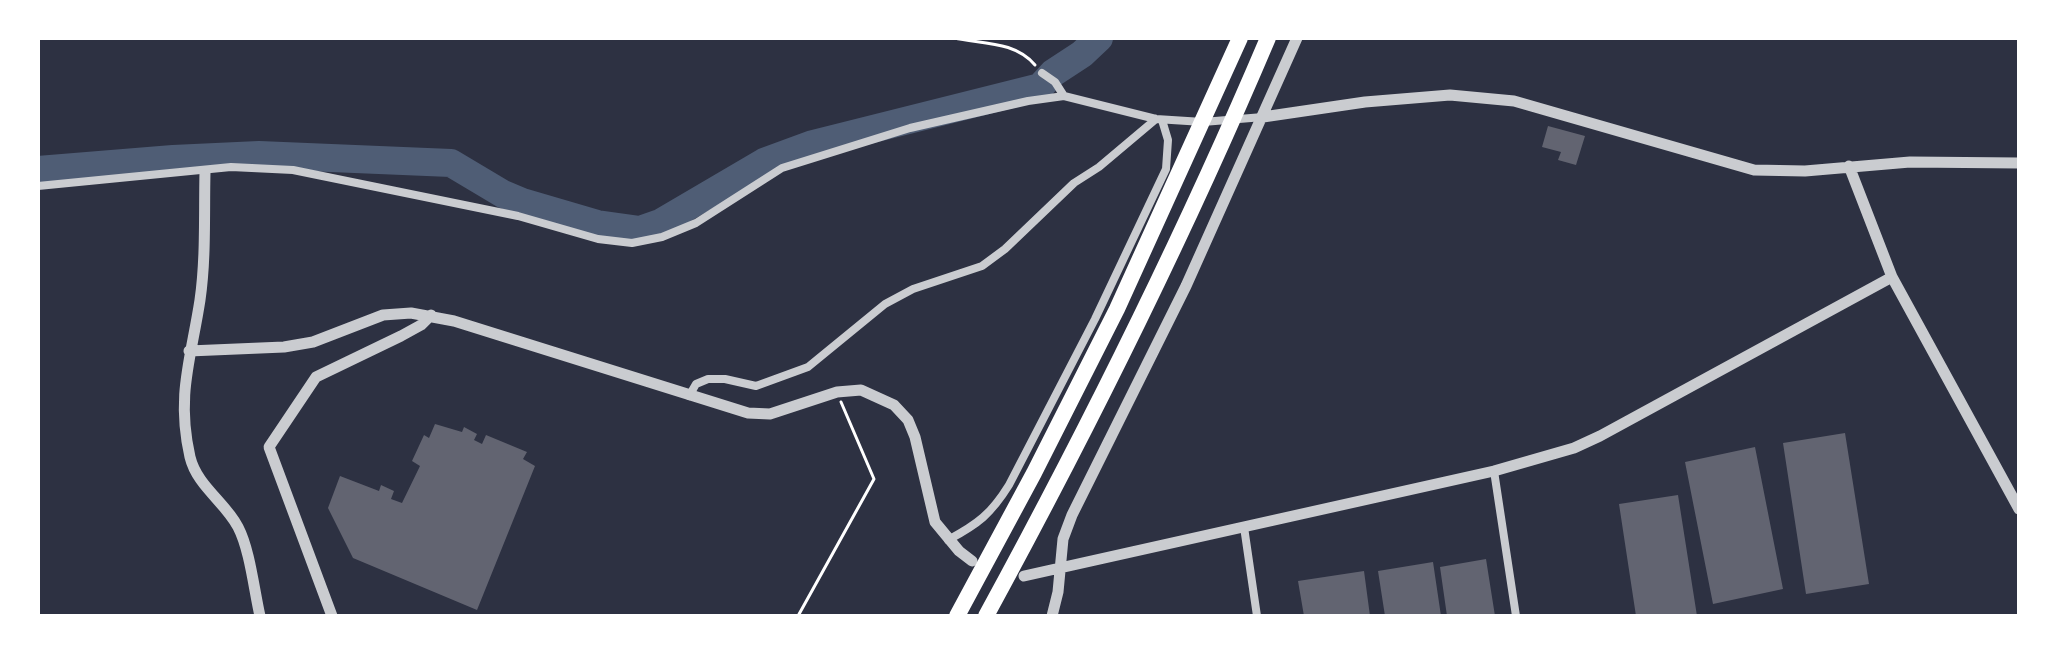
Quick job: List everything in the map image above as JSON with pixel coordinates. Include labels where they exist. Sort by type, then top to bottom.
[{"type":"highway","points":[[957,616],[1117,309],[1240,38]]},
{"type":"highway","points":[[986,616],[1020,569],[1186,226],[1268,38]]},
{"type":"street","points":[[1052,616],[1063,539],[1072,515],[1186,286],[1297,38]]},
{"type":"street","points":[[1042,73],[1055,82],[1064,96]]},
{"type":"street","points":[[38,186],[205,172],[231,167],[293,170],[518,216],[598,239],[632,243],[662,237],[696,223],[782,168],[910,128],[1028,101],[1064,96],[1159,120],[1203,122],[1426,95],[1482,97],[1544,109],[1754,170],[1805,171],[1947,161],[2019,163]]},
{"type":"street","points":[[689,396],[696,384],[708,379],[725,379],[756,386],[808,367],[885,304],[913,289],[982,266],[1005,249],[1074,183],[1159,120]]},
{"type":"street","points":[[948,540],[977,525],[994,509],[1095,319],[1166,169],[1168,140],[1159,120]]},
{"type":"street","points":[[1849,166],[1892,277],[2019,509]]},
{"type":"street","points":[[205,172],[200,298],[183,391],[185,430],[191,461],[202,482],[231,514],[240,531],[260,616]]},
{"type":"street","points":[[1020,569],[1061,569],[1494,471],[1574,448],[1892,277]]},
{"type":"street","points":[[189,351],[284,347],[313,342],[383,315],[411,313],[431,315],[748,413],[770,414],[837,392],[861,390],[894,405],[908,420],[915,437],[935,522],[948,540],[972,561]]},
{"type":"street","points":[[332,616],[269,447],[316,377],[401,336],[421,325],[431,315]]},
{"type":"street","points":[[1494,471],[1516,616]]},
{"type":"street","points":[[1244,527],[1257,616]]},
{"type":"path","points":[[954,38],[1004,46],[1026,55],[1042,73]]},
{"type":"path","points":[[798,616],[874,479],[837,392]]},
{"type":"building","points":[[1548,126],[1585,136],[1576,165],[1558,160],[1561,152],[1542,147]]},
{"type":"building","points":[[435,424],[462,432],[464,427],[477,434],[474,440],[482,444],[486,435],[527,452],[523,459],[535,466],[477,610],[353,558],[328,508],[340,476],[379,491],[381,485],[394,491],[391,499],[402,503],[420,466],[412,461],[424,435],[429,438]]},
{"type":"building","points":[[1845,433],[1869,584],[1806,594],[1783,443]]},
{"type":"building","points":[[1755,447],[1783,589],[1713,604],[1685,462]]},
{"type":"building","points":[[1678,495],[1697,616],[1636,616],[1619,504]]},
{"type":"building","points":[[1486,559],[1495,616],[1447,616],[1440,567]]},
{"type":"building","points":[[1433,562],[1441,616],[1385,616],[1378,571]]},
{"type":"building","points":[[1364,571],[1370,616],[1304,616],[1298,581]]},
{"type":"waterway","points":[[38,170],[259,155],[451,163],[522,202],[597,224],[640,230],[660,223],[764,162],[813,144],[1040,87],[1053,73],[1082,54],[1099,38]]}]
